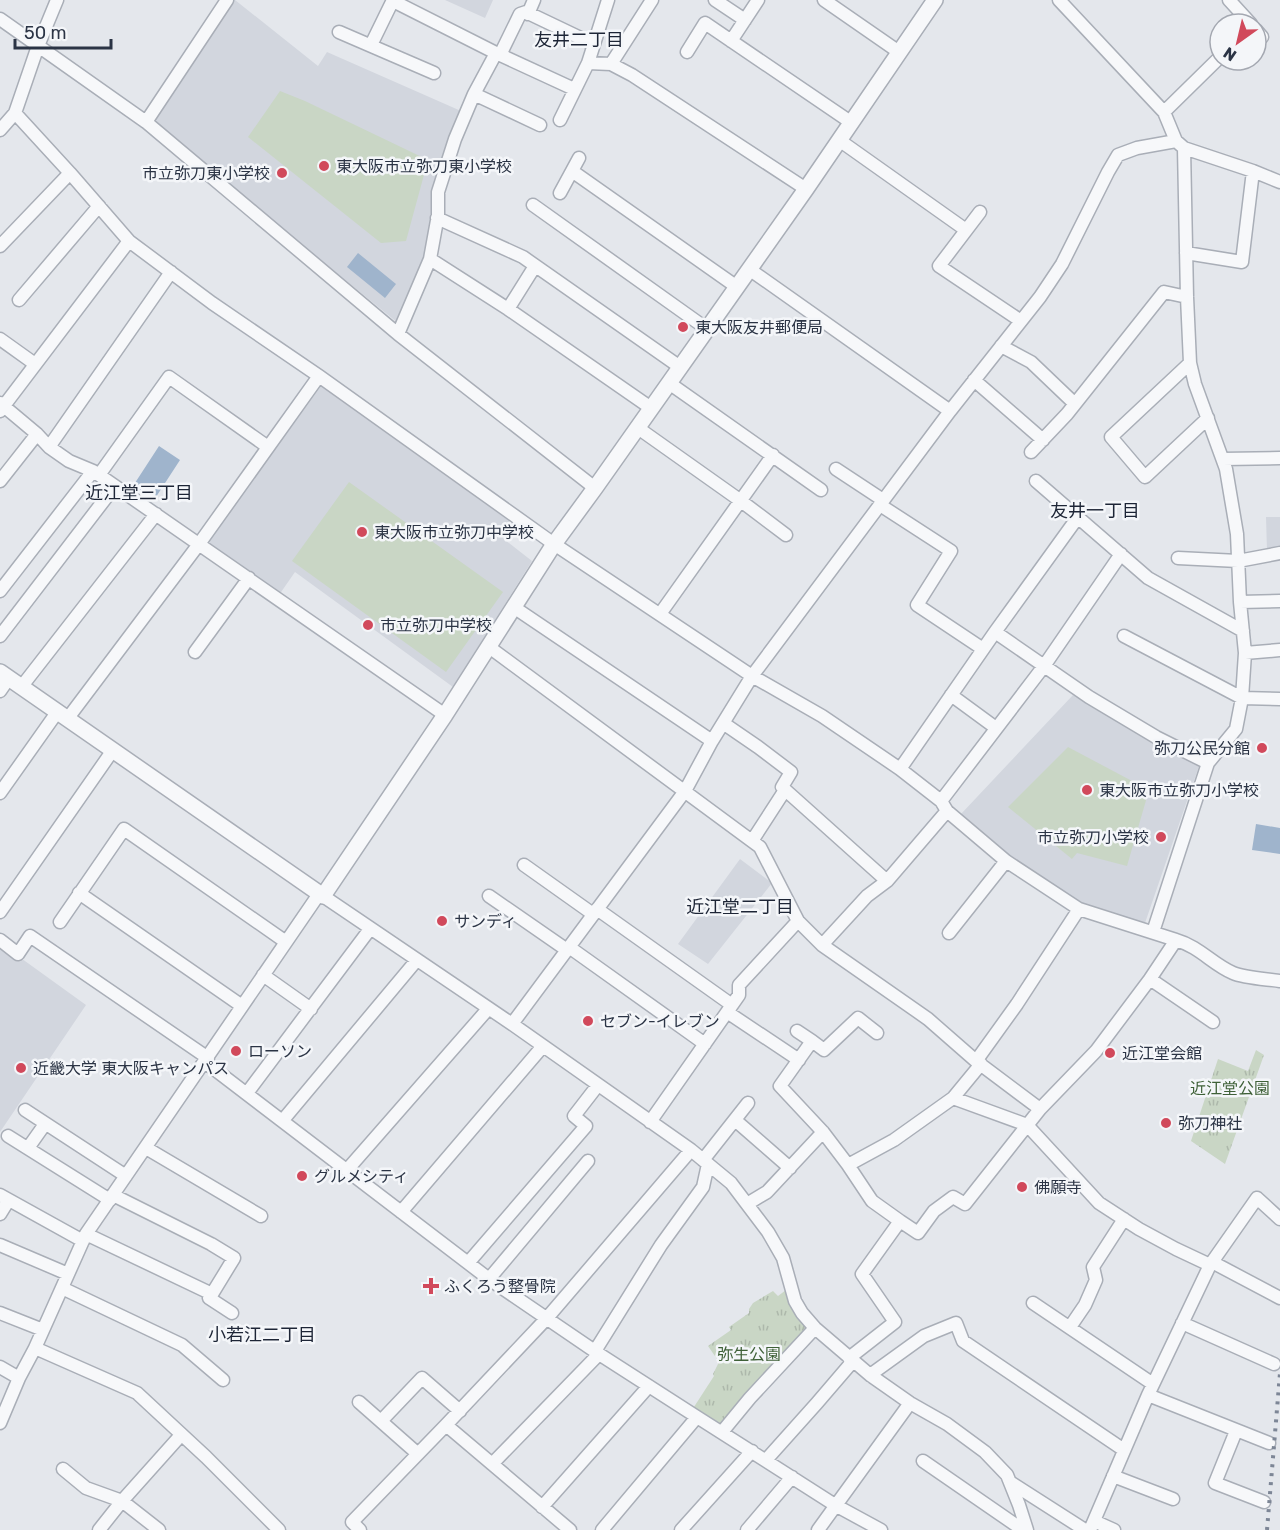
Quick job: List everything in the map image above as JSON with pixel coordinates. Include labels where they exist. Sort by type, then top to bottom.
[{"type":"street","points":[[0,130],[15,113],[57,0]]},
{"type":"street","points":[[146,122],[227,0]]},
{"type":"street","points":[[528,14],[534,0]]},
{"type":"street","points":[[560,120],[588,63],[608,0]]},
{"type":"street","points":[[611,64],[652,0]]},
{"type":"street","points":[[715,0],[745,20]]},
{"type":"street","points":[[731,41],[758,0]]},
{"type":"street","points":[[824,0],[899,52]]},
{"type":"street","points":[[0,1423],[85,1238],[111,1198],[263,975],[445,715],[515,608],[554,543],[596,488],[806,189],[935,0]]},
{"type":"street","points":[[1229,0],[1240,12]]},
{"type":"street","points":[[370,45],[393,1],[574,89]]},
{"type":"street","points":[[1063,1],[1164,112],[1180,145],[1190,363],[1195,384],[1226,469],[1237,534],[1245,652],[1242,698],[1236,729],[1208,763],[1153,932]]},
{"type":"street","points":[[398,334],[430,260],[437,218],[438,192],[455,139],[474,94],[520,14],[526,12],[593,44]]},
{"type":"street","points":[[0,19],[146,122],[398,334],[596,488]]},
{"type":"street","points":[[687,52],[705,23],[852,123]]},
{"type":"street","points":[[339,32],[434,73]]},
{"type":"street","points":[[588,63],[611,64],[632,75],[806,189]]},
{"type":"street","points":[[1164,112],[1208,69]]},
{"type":"street","points":[[474,94],[540,125]]},
{"type":"street","points":[[15,113],[129,241],[212,303],[554,543],[753,676],[822,716],[900,769],[1006,861],[1079,909],[1199,949],[1234,974],[1280,981]]},
{"type":"street","points":[[839,140],[966,230]]},
{"type":"street","points":[[512,1024],[685,791],[712,741],[753,676],[950,411],[1040,297],[1062,264],[1118,155],[1137,148],[1180,145],[1280,182]]},
{"type":"street","points":[[560,193],[579,158]]},
{"type":"street","points":[[572,171],[736,287]]},
{"type":"street","points":[[1186,254],[1242,262],[1253,171]]},
{"type":"street","points":[[0,246],[70,173]]},
{"type":"street","points":[[533,205],[707,329]]},
{"type":"street","points":[[19,300],[99,206]]},
{"type":"street","points":[[980,212],[939,266],[1020,321]]},
{"type":"street","points":[[437,218],[523,257],[680,367]]},
{"type":"street","points":[[129,241],[1,407],[69,461],[96,473],[445,715]]},
{"type":"street","points":[[430,260],[508,309],[651,408]]},
{"type":"street","points":[[508,309],[535,266]]},
{"type":"street","points":[[749,269],[950,411]]},
{"type":"street","points":[[49,447],[171,272]]},
{"type":"street","points":[[1031,452],[1075,404],[1164,292],[1187,297]]},
{"type":"street","points":[[0,339],[35,364]]},
{"type":"street","points":[[1001,346],[1031,362],[1075,404]]},
{"type":"street","points":[[1190,363],[1111,437],[1145,477],[1208,418]]},
{"type":"street","points":[[0,793],[199,544],[319,376]]},
{"type":"street","points":[[0,591],[96,473],[169,377],[268,447]]},
{"type":"street","points":[[974,380],[1042,440]]},
{"type":"street","points":[[669,383],[820,490]]},
{"type":"street","points":[[638,428],[786,535]]},
{"type":"street","points":[[0,482],[37,434]]},
{"type":"street","points":[[660,614],[773,455]]},
{"type":"street","points":[[1223,459],[1280,458]]},
{"type":"street","points":[[836,469],[951,551],[917,604],[983,649]]},
{"type":"street","points":[[1036,481],[1148,578],[1243,631]]},
{"type":"street","points":[[0,636],[115,486]]},
{"type":"street","points":[[0,691],[156,514]]},
{"type":"street","points":[[900,769],[1078,517]]},
{"type":"street","points":[[1178,558],[1238,561],[1280,553]]},
{"type":"street","points":[[822,945],[867,896],[887,880],[944,806],[996,728],[1044,666],[1121,554]]},
{"type":"street","points":[[195,652],[249,578]]},
{"type":"street","points":[[1240,602],[1280,601]]},
{"type":"street","points":[[515,608],[712,741]]},
{"type":"street","points":[[995,633],[1089,697],[1156,738],[1208,763]]},
{"type":"street","points":[[1124,636],[1242,698],[1280,699]]},
{"type":"street","points":[[489,647],[760,847],[798,921],[822,945],[928,1019],[1040,1109]]},
{"type":"street","points":[[1245,652],[1280,650]]},
{"type":"street","points":[[10,679],[321,895],[512,1024],[691,1150],[731,1183],[768,1232],[783,1257],[795,1300],[802,1313],[815,1328],[870,1375],[910,1403],[947,1424],[985,1452],[1007,1475],[1025,1530]]},
{"type":"street","points":[[951,695],[996,728]]},
{"type":"street","points":[[723,723],[791,772],[782,787],[887,880]]},
{"type":"street","points":[[0,912],[113,750]]},
{"type":"street","points":[[752,841],[785,790]]},
{"type":"street","points":[[60,922],[124,829],[286,942]]},
{"type":"street","points":[[949,933],[1006,861]]},
{"type":"street","points":[[524,865],[595,911],[799,1060]]},
{"type":"street","points":[[79,893],[243,1006]]},
{"type":"street","points":[[489,896],[705,1044]]},
{"type":"street","points":[[848,1165],[894,1140],[953,1098],[1079,909]]},
{"type":"street","points":[[650,1122],[739,995],[739,985],[798,921]]},
{"type":"street","points":[[247,1093],[370,928]]},
{"type":"street","points":[[0,940],[18,954],[30,936],[206,1060],[489,1279],[648,1386],[874,1528]]},
{"type":"street","points":[[812,1041],[780,1086],[823,1132],[872,1201],[918,1233],[934,1211],[953,1197],[965,1204],[1040,1109],[1096,1051],[1176,940]]},
{"type":"street","points":[[283,1120],[416,960]]},
{"type":"street","points":[[263,975],[311,1009]]},
{"type":"street","points":[[1150,979],[1213,1022]]},
{"type":"street","points":[[347,1170],[488,1009]]},
{"type":"street","points":[[797,1031],[824,1050],[858,1017],[877,1032]]},
{"type":"street","points":[[401,1212],[543,1046]]},
{"type":"street","points":[[468,1263],[586,1126],[574,1116],[598,1085]]},
{"type":"street","points":[[953,1098],[1028,1125],[1099,1203],[1176,1249],[1211,1263],[1280,1298]]},
{"type":"street","points":[[492,1464],[597,1352],[661,1245],[704,1187],[705,1162],[748,1103]]},
{"type":"street","points":[[24,1110],[126,1176]]},
{"type":"street","points":[[735,1120],[790,1168]]},
{"type":"street","points":[[28,1148],[45,1124]]},
{"type":"street","points":[[747,1204],[767,1192],[823,1132]]},
{"type":"street","points":[[8,1136],[111,1198],[212,1244],[234,1258],[210,1298],[232,1313]]},
{"type":"street","points":[[146,1148],[261,1216]]},
{"type":"street","points":[[360,1530],[352,1522],[547,1318],[691,1150]]},
{"type":"street","points":[[489,1279],[588,1161]]},
{"type":"street","points":[[0,1214],[4,1198],[85,1238],[212,1294]]},
{"type":"street","points":[[1090,1527],[1151,1389],[1211,1263],[1257,1198],[1280,1219]]},
{"type":"street","points":[[1070,1327],[1096,1280],[1093,1267],[1124,1219]]},
{"type":"street","points":[[766,1460],[817,1403],[851,1359],[895,1322],[862,1274],[900,1221]]},
{"type":"street","points":[[0,1245],[68,1274]]},
{"type":"street","points":[[62,1288],[182,1345],[223,1380]]},
{"type":"street","points":[[1033,1303],[1070,1327],[1151,1389],[1236,1431],[1269,1443]]},
{"type":"street","points":[[0,1313],[43,1330]]},
{"type":"street","points":[[870,1375],[924,1336],[956,1323],[963,1341],[1124,1450]]},
{"type":"street","points":[[1182,1323],[1274,1364]]},
{"type":"street","points":[[722,1432],[815,1328]]},
{"type":"street","points":[[35,1348],[137,1393],[207,1457],[279,1530]]},
{"type":"street","points":[[0,1367],[20,1378]]},
{"type":"street","points":[[381,1421],[422,1378],[460,1411]]},
{"type":"street","points":[[542,1507],[648,1386]]},
{"type":"street","points":[[359,1402],[418,1454]]},
{"type":"street","points":[[818,1530],[910,1403]]},
{"type":"street","points":[[602,1530],[697,1417]]},
{"type":"street","points":[[446,1425],[570,1530]]},
{"type":"street","points":[[1236,1431],[1215,1483],[1263,1502]]},
{"type":"street","points":[[99,1530],[181,1435]]},
{"type":"street","points":[[681,1530],[752,1451]]},
{"type":"street","points":[[922,1461],[1025,1530]]},
{"type":"street","points":[[63,1470],[86,1488],[122,1501],[159,1530]]},
{"type":"street","points":[[1113,1476],[1173,1499]]},
{"type":"street","points":[[747,1530],[792,1477]]},
{"type":"street","points":[[1010,1482],[1090,1527],[1114,1530]]},
{"type":"shaded area","name":"東大阪市立弥刀東小学校","points":[[233,0],[318,66],[327,52],[461,111],[433,217],[426,255],[398,323],[156,126],[155,116]]},
{"type":"shaded area","points":[[445,0],[493,0],[485,18]]},
{"type":"shaded area","name":"東大阪市立弥刀中学校","points":[[321,386],[515,525],[505,540],[532,561],[453,687],[295,572],[279,595],[208,542]]},
{"type":"shaded area","points":[[1266,517],[1280,517],[1280,549],[1267,551]]},
{"type":"shaded area","name":"東大阪市立弥刀小学校","points":[[1073,695],[1199,766],[1145,923],[1081,905],[1010,857],[961,814]]},
{"type":"shaded area","points":[[740,859],[772,883],[708,964],[678,944]]},
{"type":"shaded area","name":"近畿大学 東大阪キャンパス","points":[[0,943],[86,1005],[0,1132]]},
{"type":"green space","points":[[280,91],[428,160],[406,241],[381,243],[248,137]]},
{"type":"green space","points":[[349,482],[503,592],[446,672],[292,561]]},
{"type":"green space","points":[[1068,747],[1149,790],[1127,866],[1077,853],[1072,859],[1008,807]]},
{"type":"green space","name":"近江堂公園","points":[[1256,1050],[1264,1055],[1225,1164],[1191,1141],[1218,1059],[1248,1071]]},
{"type":"green space","name":"弥生公園","points":[[786,1290],[794,1310],[809,1331],[722,1428],[692,1410],[714,1376],[719,1362],[708,1346],[731,1330],[729,1327],[749,1313],[753,1303],[773,1291],[778,1296]]},
{"type":"water","points":[[358,253],[396,284],[385,298],[347,267]]},
{"type":"water","points":[[159,446],[180,460],[154,500],[133,486]]},
{"type":"water","points":[[1256,824],[1280,828],[1280,854],[1252,850]]},
{"type":"railway","points":[[1267,1530],[1280,1373]]},
{"type":"place","name":"東大阪市立弥刀東小学校","points":[[324,166]]},
{"type":"place","name":"市立弥刀東小学校","points":[[282,173]]},
{"type":"place","name":"東大阪友井郵便局","points":[[683,327]]},
{"type":"place","name":"東大阪市立弥刀中学校","points":[[362,532]]},
{"type":"place","name":"市立弥刀中学校","points":[[368,625]]},
{"type":"place","name":"弥刀公民分館","points":[[1262,748]]},
{"type":"place","name":"東大阪市立弥刀小学校","points":[[1087,790]]},
{"type":"place","name":"市立弥刀小学校","points":[[1161,837]]},
{"type":"place","name":"サンディ","points":[[442,921]]},
{"type":"place","name":"セブン-イレブン","points":[[588,1021]]},
{"type":"place","name":"ローソン","points":[[236,1051]]},
{"type":"place","name":"近江堂会館","points":[[1110,1053]]},
{"type":"place","name":"近畿大学 東大阪キャンパス","points":[[21,1068]]},
{"type":"place","name":"弥刀神社","points":[[1166,1123]]},
{"type":"place","name":"グルメシティ","points":[[302,1176]]},
{"type":"place","name":"佛願寺","points":[[1022,1187]]},
{"type":"place","name":"ふくろう整骨院","points":[[431,1286]]},
{"type":"district","name":"友井二丁目","points":[[579,40]]},
{"type":"district","name":"近江堂三丁目","points":[[139,493]]},
{"type":"district","name":"友井一丁目","points":[[1095,511]]},
{"type":"district","name":"近江堂二丁目","points":[[740,907]]},
{"type":"district","name":"小若江二丁目","points":[[262,1335]]}]
